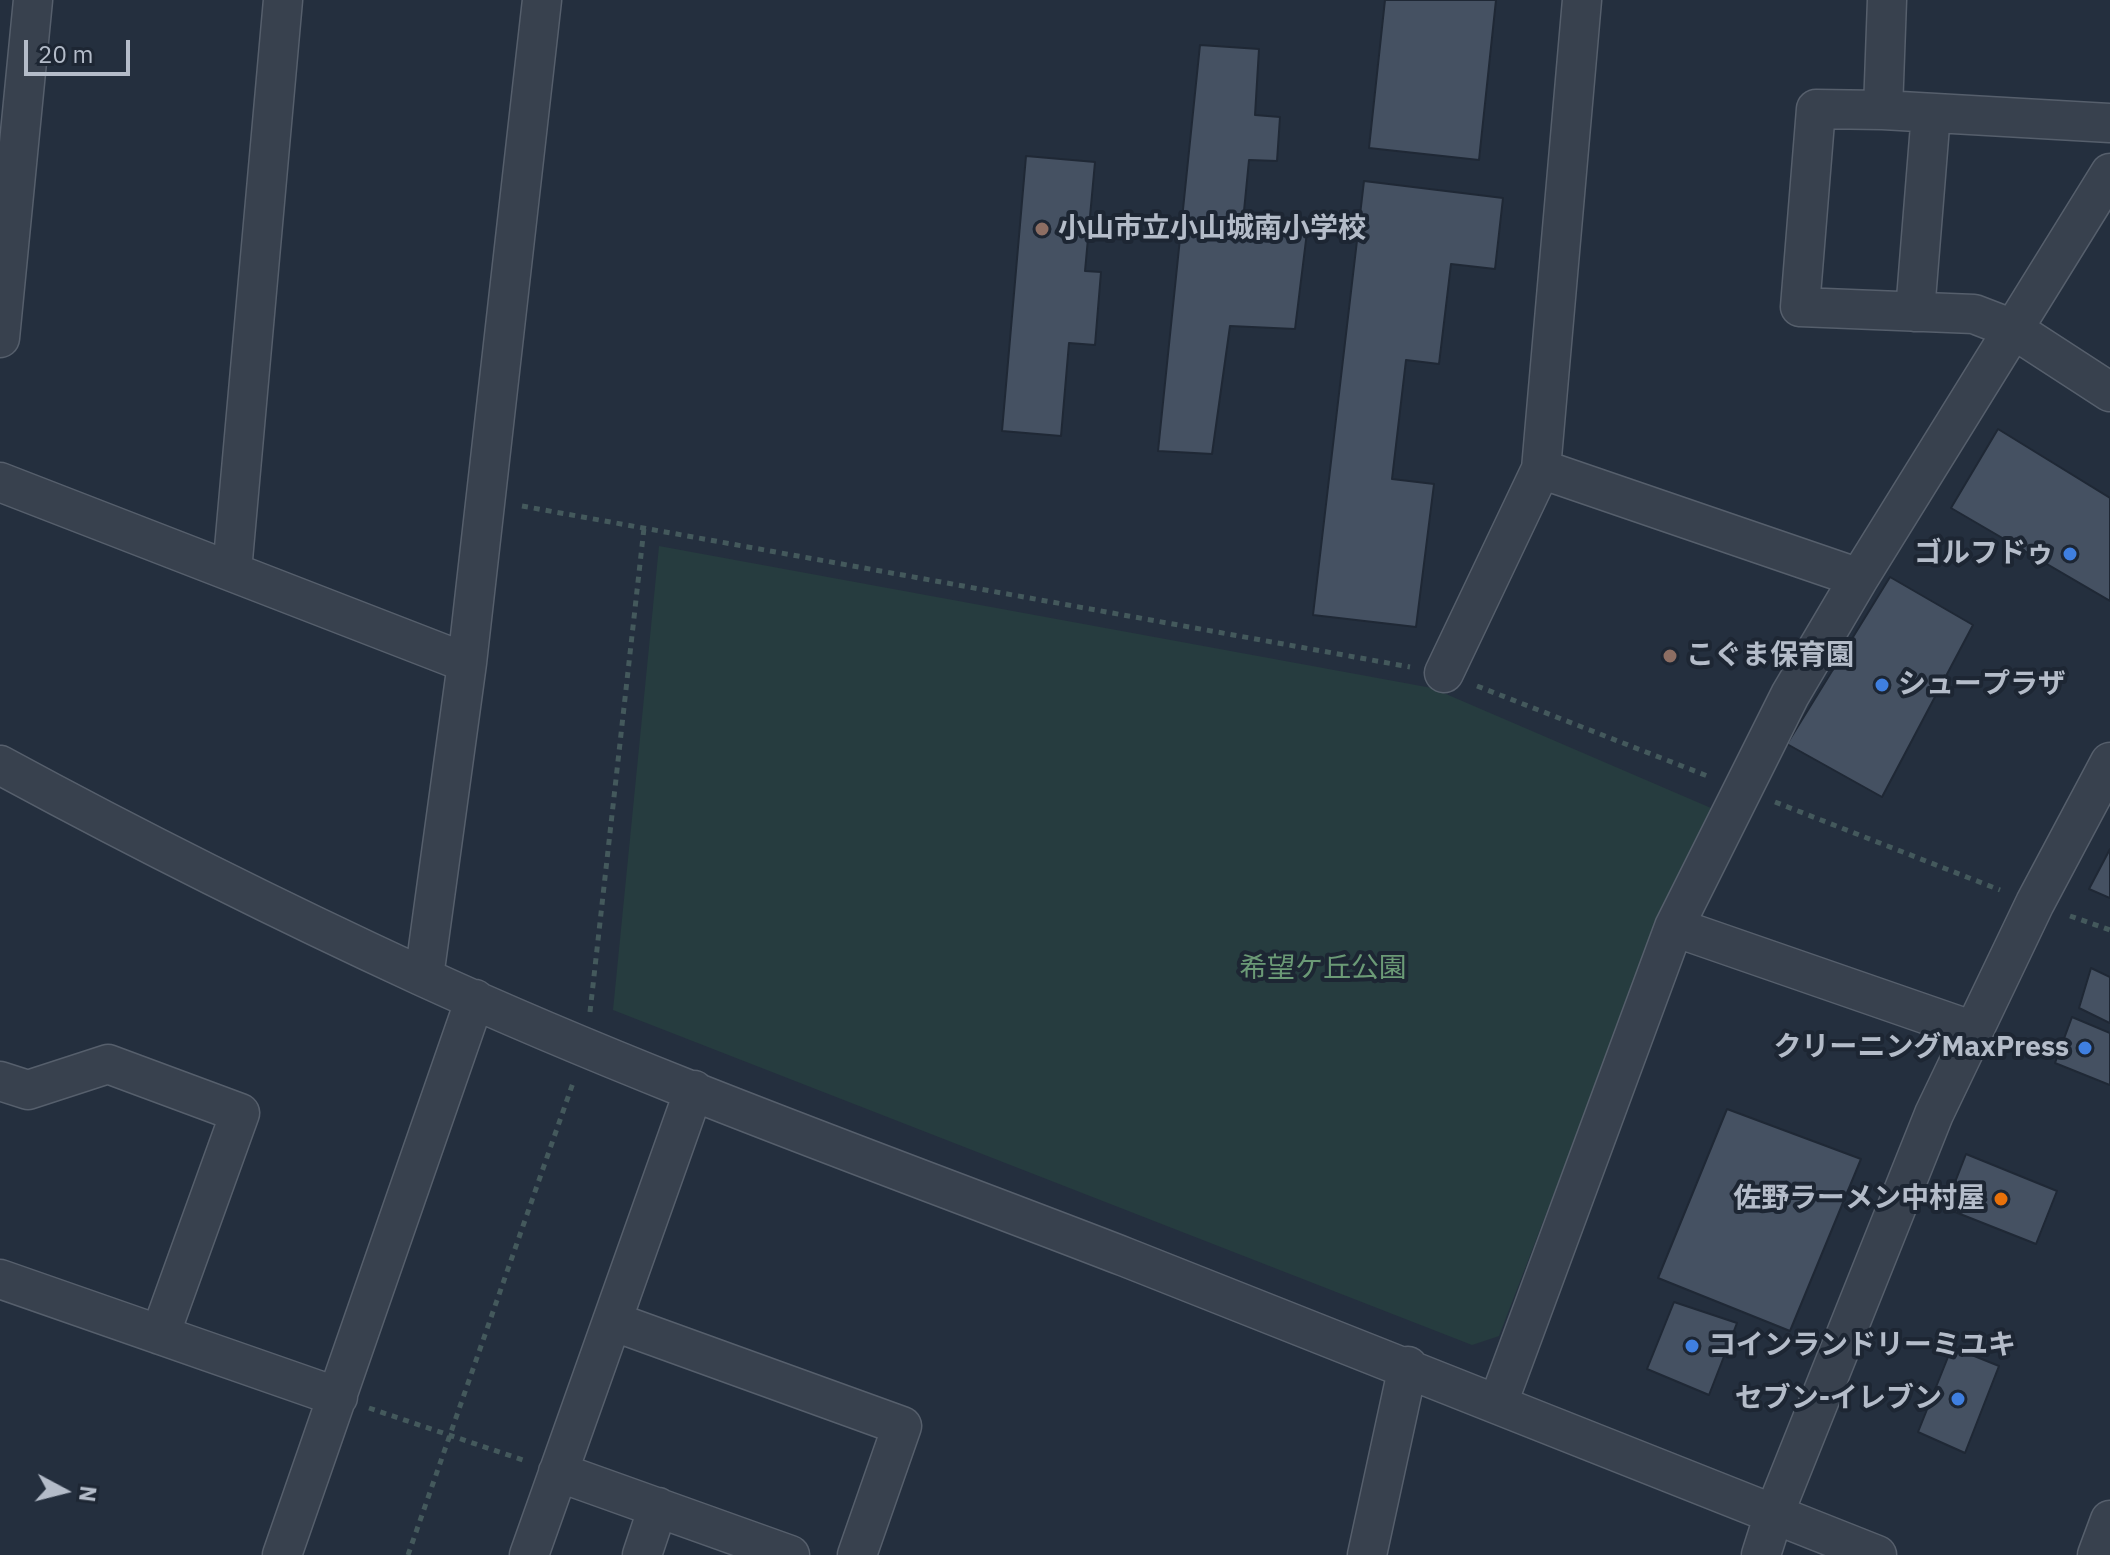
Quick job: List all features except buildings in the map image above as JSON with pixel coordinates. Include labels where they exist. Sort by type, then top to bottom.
[{"type":"street","points":[[0,338],[33,0]]},
{"type":"street","points":[[232,571],[283,0]]},
{"type":"street","points":[[424,977],[467,663],[542,0]]},
{"type":"street","points":[[1444,673],[1541,469],[1582,0]]},
{"type":"street","points":[[1883,110],[1887,0]]},
{"type":"street","points":[[2110,123],[1816,109],[1800,307],[1974,314],[2013,329],[2110,392]]},
{"type":"street","points":[[1915,312],[1931,113]]},
{"type":"street","points":[[1498,1403],[1674,927],[1742,789],[1790,695],[1859,578],[2110,173]]},
{"type":"street","points":[[1541,469],[1859,578]]},
{"type":"street","points":[[0,482],[467,663]]},
{"type":"street","points":[[1761,1555],[1774,1514],[1934,1114],[2035,903],[2110,762]]},
{"type":"street","points":[[0,765],[124,832],[424,977],[586,1046],[1408,1366],[1877,1555]]},
{"type":"street","points":[[1674,927],[1974,1031]]},
{"type":"street","points":[[282,1555],[475,999]]},
{"type":"street","points":[[0,1081],[28,1090],[108,1064],[240,1113],[160,1335]]},
{"type":"street","points":[[529,1555],[694,1090]]},
{"type":"street","points":[[0,1279],[338,1397]]},
{"type":"street","points":[[612,1321],[902,1426],[857,1555]]},
{"type":"street","points":[[1367,1555],[1408,1366]]},
{"type":"street","points":[[558,1472],[790,1555]]},
{"type":"street","points":[[642,1555],[658,1507]]},
{"type":"street","points":[[2097,1555],[2110,1520]]},
{"type":"path","points":[[484,499],[1444,673],[2035,903]]},
{"type":"path","points":[[408,1555],[586,1046],[644,528]]},
{"type":"path","points":[[338,1397],[558,1472]]},
{"type":"green space","name":"希望ケ丘公園","points":[[659,546],[1432,688],[1718,811],[1660,918],[1499,1336],[1472,1345],[613,1010]]},
{"type":"place","name":"小山市立小山城南小学校","points":[[1042,229]]},
{"type":"place","name":"ゴルフドゥ","points":[[2070,554]]},
{"type":"place","name":"こぐま保育園","points":[[1670,656]]},
{"type":"place","name":"シュープラザ","points":[[1882,685]]},
{"type":"place","name":"クリーニングMaxPress","points":[[2085,1048]]},
{"type":"place","name":"佐野ラーメン中村屋","points":[[2001,1199]]},
{"type":"place","name":"コインランドリーミユキ","points":[[1692,1346]]},
{"type":"place","name":"セブン-イレブン","points":[[1958,1399]]}]
